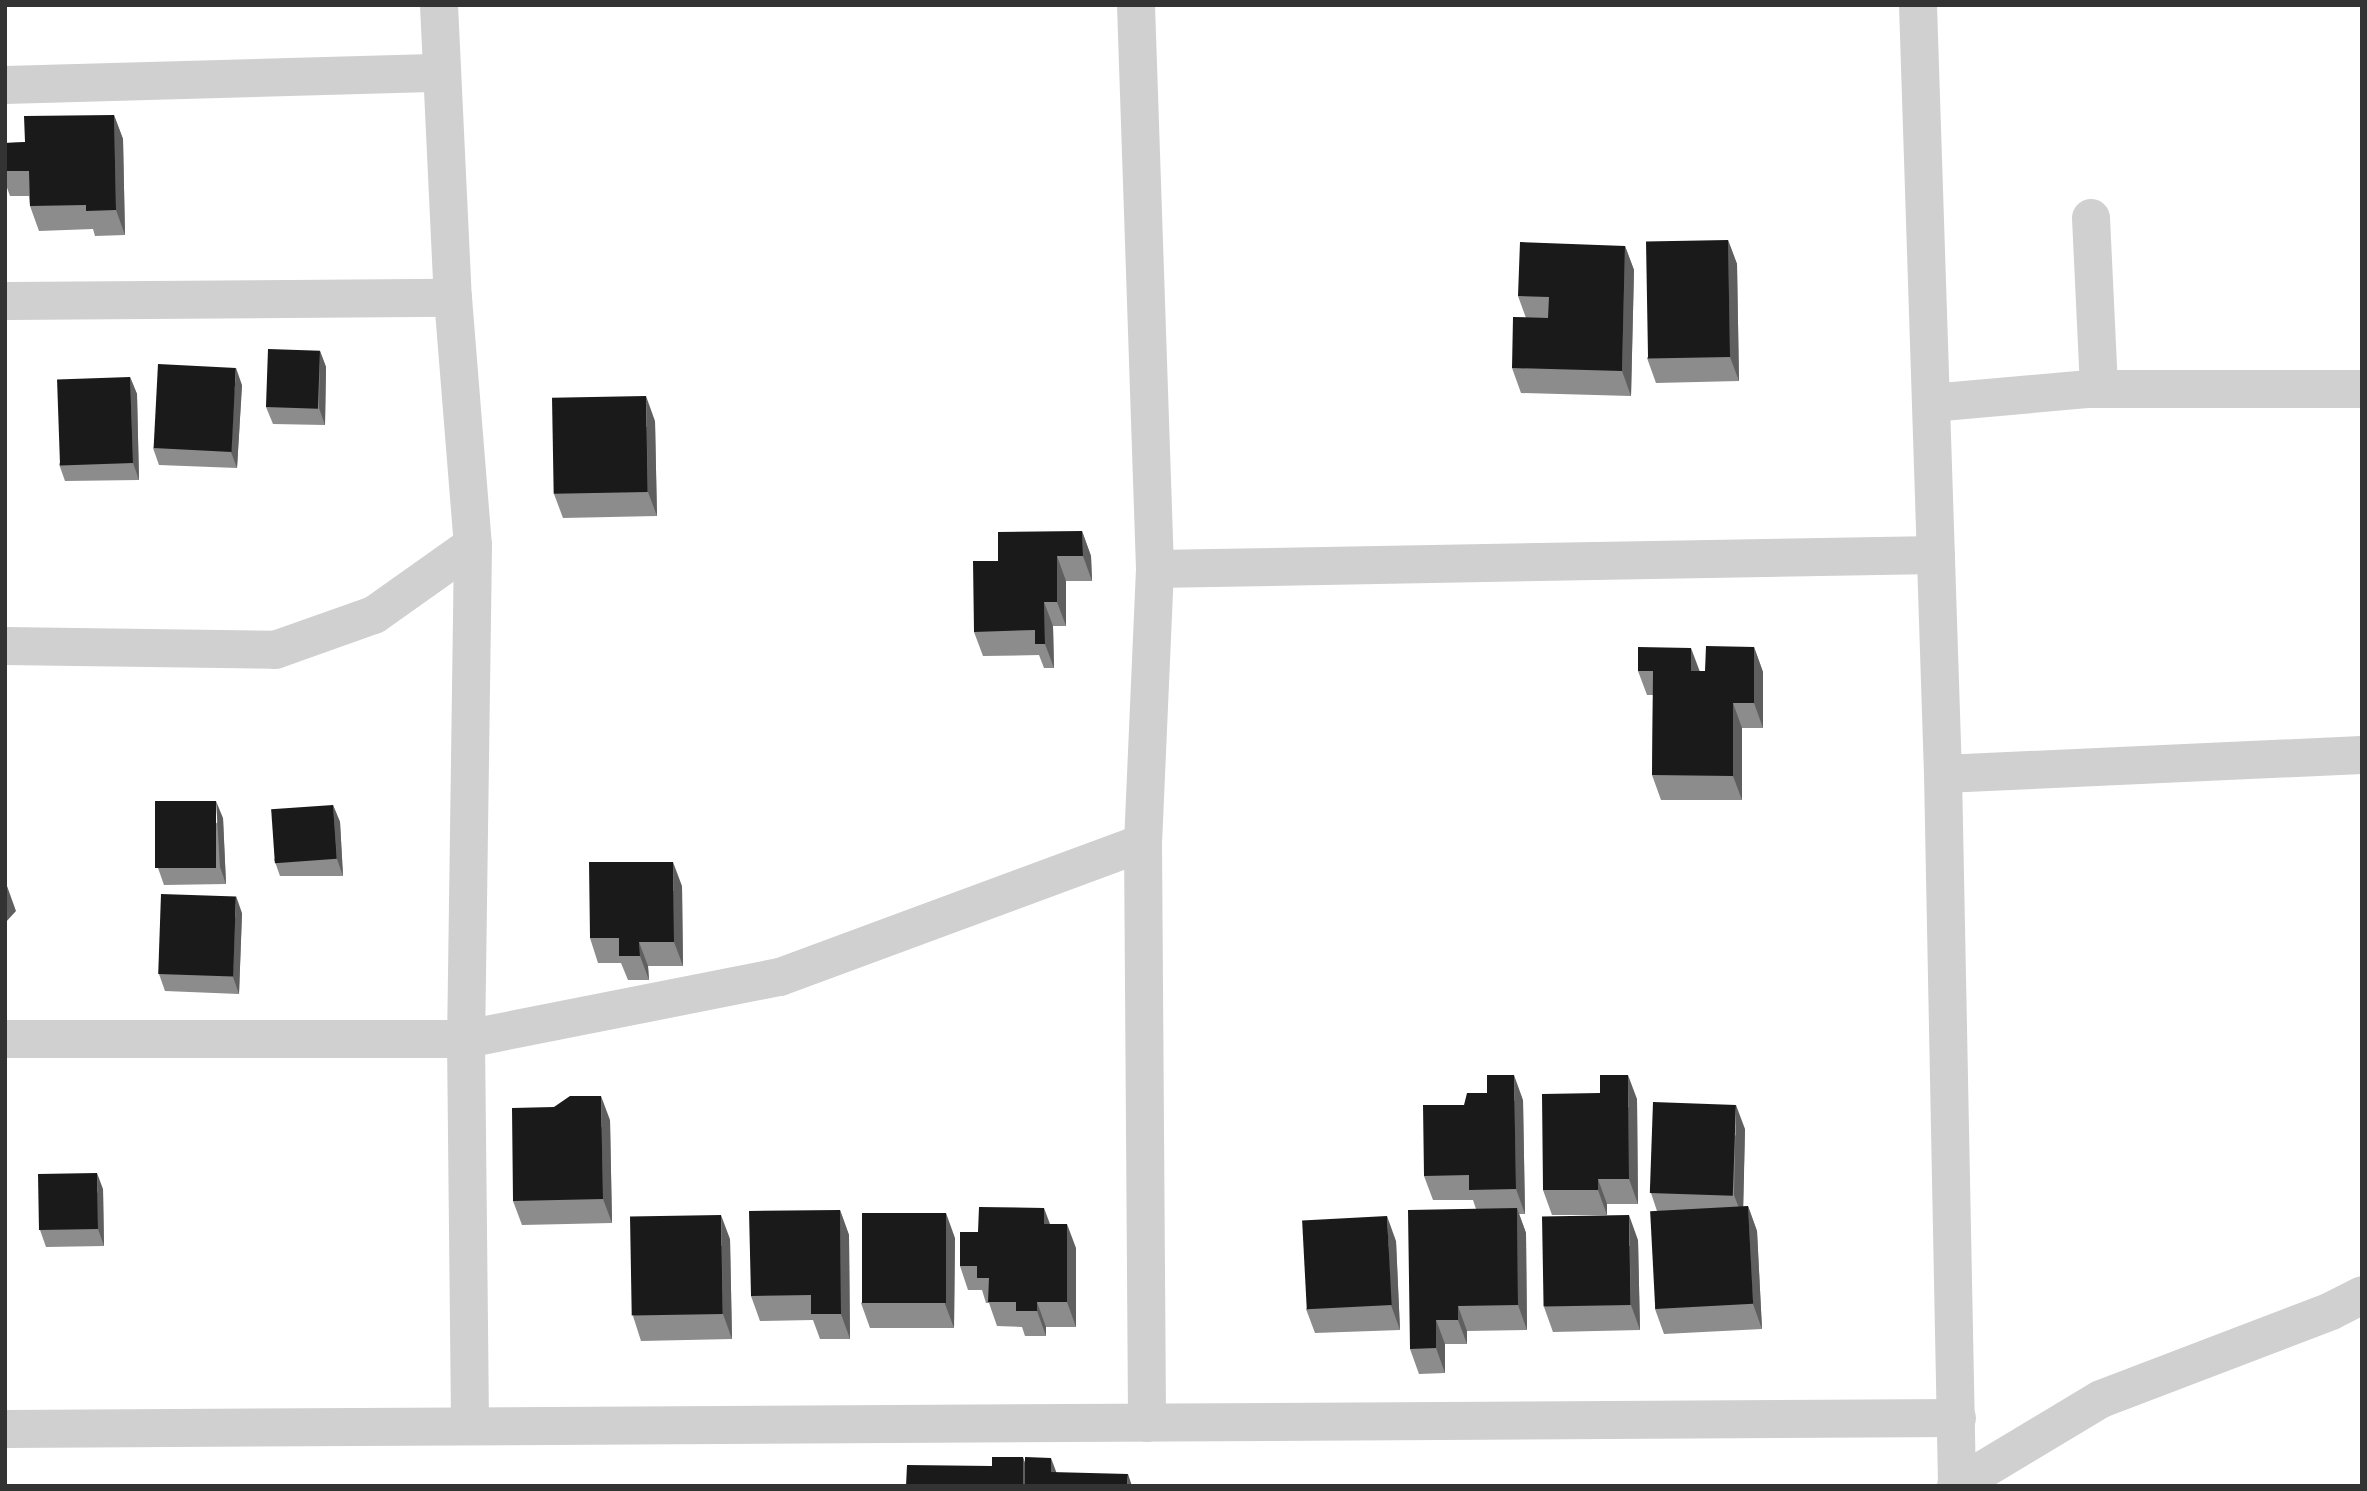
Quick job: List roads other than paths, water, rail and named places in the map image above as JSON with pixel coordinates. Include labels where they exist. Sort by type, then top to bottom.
[{"type":"street","points":[[439,5],[453,298],[473,545],[466,1039],[470,1426]]},
{"type":"street","points":[[1136,5],[1154,569],[1143,843],[1147,1423]]},
{"type":"street","points":[[1918,5],[1944,774],[1956,1485]]},
{"type":"street","points":[[5,85],[441,73]]},
{"type":"street","points":[[2091,218],[2099,389]]},
{"type":"street","points":[[5,301],[453,298]]},
{"type":"street","points":[[1931,402],[2099,389],[2362,389]]},
{"type":"street","points":[[5,646],[275,650],[374,615],[473,545]]},
{"type":"street","points":[[1154,569],[1936,555]]},
{"type":"street","points":[[1944,774],[2362,755]]},
{"type":"street","points":[[5,1039],[466,1039],[780,976],[1143,843]]},
{"type":"street","points":[[1956,1485],[2101,1399],[2331,1311],[2362,1295]]},
{"type":"street","points":[[5,1429],[1956,1418]]}]
